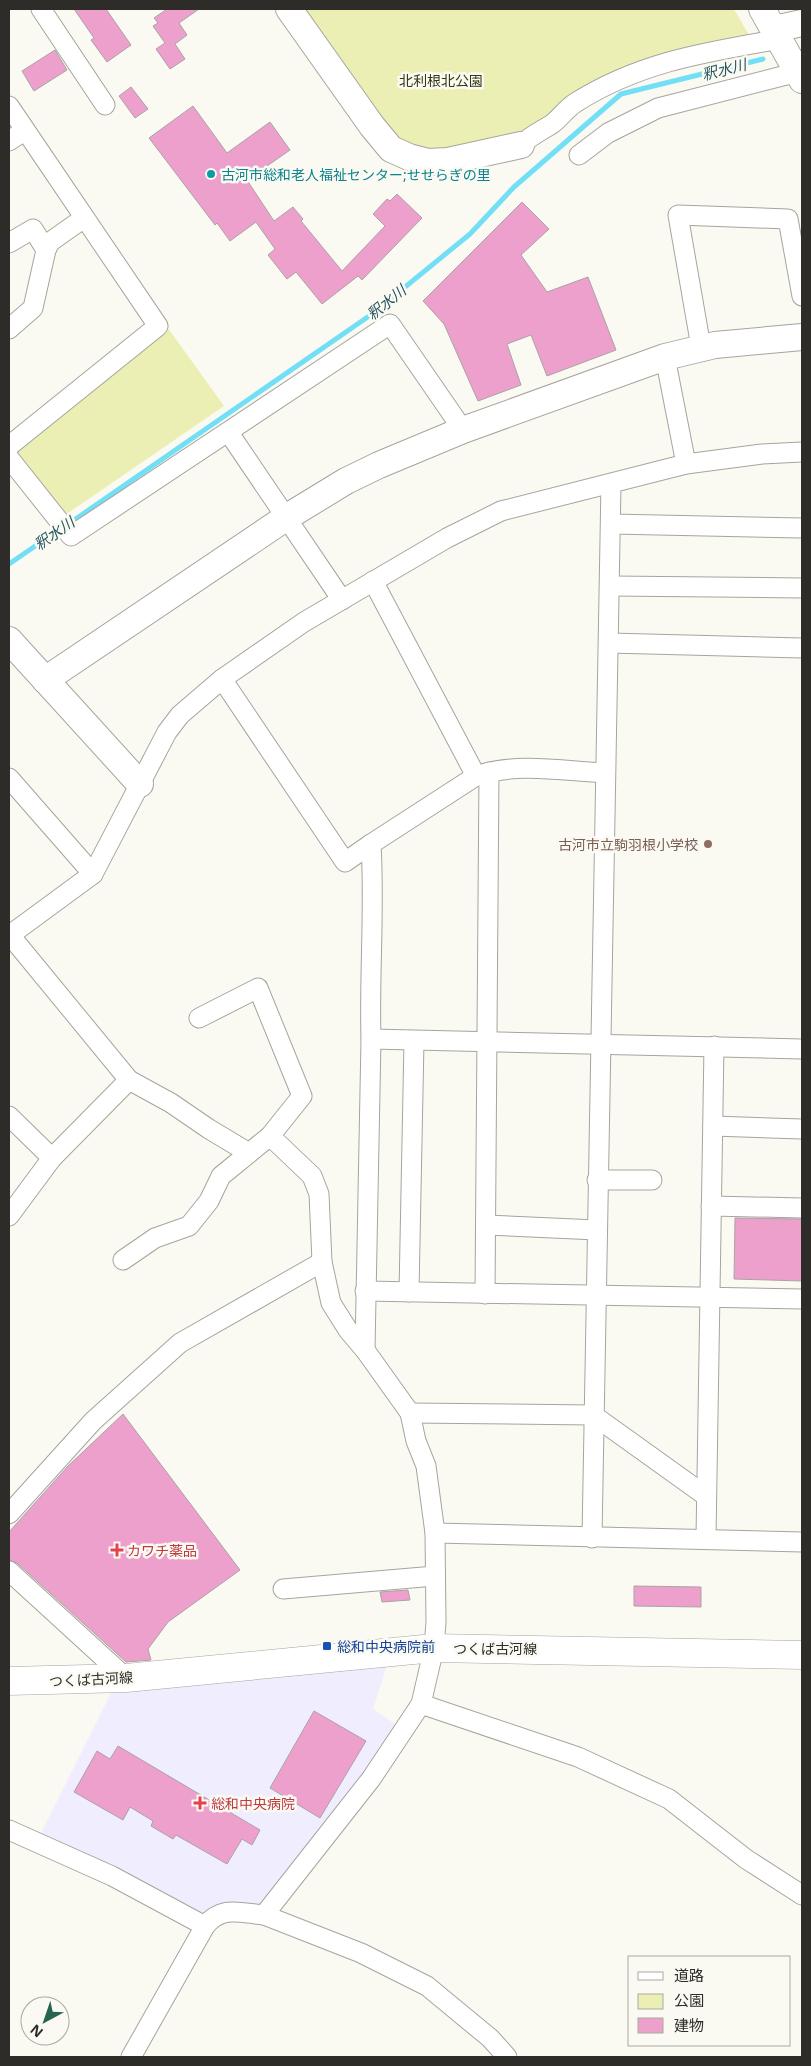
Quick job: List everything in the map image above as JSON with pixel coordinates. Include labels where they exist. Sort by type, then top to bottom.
[{"type":"main road","name":"つくば古河線","points":[[9,1681],[126,1678],[434,1648],[802,1654]]},
{"type":"street","points":[[41,9],[105,105]]},
{"type":"street","points":[[289,9],[372,126],[391,149],[409,157],[428,162],[448,161],[520,145],[532,134],[551,124],[573,104],[630,73],[716,49],[772,26],[802,23]]},
{"type":"street","points":[[579,155],[608,133],[658,108],[801,74],[772,26]]},
{"type":"street","points":[[9,106],[16,136],[84,218],[158,326],[9,446]]},
{"type":"street","points":[[701,347],[678,216],[788,219],[802,296]]},
{"type":"street","points":[[9,329],[33,308],[46,250],[50,242],[84,218]]},
{"type":"street","points":[[9,242],[32,228],[46,250]]},
{"type":"street","points":[[9,458],[71,536],[229,433],[390,324],[463,430]]},
{"type":"street","points":[[45,680],[287,517],[346,481],[463,430],[666,357],[701,347],[802,337]]},
{"type":"street","points":[[666,357],[686,464]]},
{"type":"street","points":[[229,433],[342,600]]},
{"type":"street","points":[[249,1153],[171,1103],[130,1080],[9,934],[93,874],[167,732],[180,715],[222,679],[304,622],[447,538],[501,511],[686,464],[762,454],[802,452]]},
{"type":"street","points":[[592,1538],[611,484]]},
{"type":"street","points":[[611,524],[802,528]]},
{"type":"street","points":[[373,581],[483,774],[488,1041],[485,1294]]},
{"type":"street","points":[[610,586],[802,588]]},
{"type":"street","points":[[9,640],[140,784]]},
{"type":"street","points":[[609,643],[802,648]]},
{"type":"street","points":[[222,679],[344,862],[483,774],[510,768],[605,773]]},
{"type":"street","points":[[10,781],[93,874]]},
{"type":"street","points":[[365,1350],[371,1039],[370,992],[374,882],[372,844]]},
{"type":"street","points":[[123,1260],[154,1238],[189,1226],[209,1201],[221,1176],[270,1136],[302,1096],[258,988],[199,1018]]},
{"type":"street","points":[[371,1039],[802,1049]]},
{"type":"street","points":[[410,1292],[414,1041]]},
{"type":"street","points":[[706,1538],[714,1046]]},
{"type":"street","points":[[9,1216],[52,1158],[130,1080]]},
{"type":"street","points":[[9,1116],[52,1158]]},
{"type":"street","points":[[712,1126],[802,1129]]},
{"type":"street","points":[[264,1915],[371,1779],[421,1704],[434,1648],[436,1622],[435,1533],[426,1466],[416,1441],[410,1413],[365,1350],[348,1330],[331,1303],[322,1262],[319,1194],[312,1176],[270,1136]]},
{"type":"street","points":[[598,1180],[652,1180]]},
{"type":"street","points":[[711,1206],[802,1208]]},
{"type":"street","points":[[486,1225],[597,1230]]},
{"type":"street","points":[[9,1514],[94,1421],[180,1343],[322,1262]]},
{"type":"street","points":[[365,1292],[710,1296],[802,1299]]},
{"type":"street","points":[[410,1413],[593,1415],[706,1496]]},
{"type":"street","points":[[435,1533],[592,1538],[706,1538],[802,1542]]},
{"type":"street","points":[[9,1572],[126,1678]]},
{"type":"street","points":[[283,1589],[435,1576]]},
{"type":"street","points":[[421,1704],[578,1757],[669,1799],[746,1859],[802,1895]]},
{"type":"street","points":[[9,1830],[112,1876],[205,1926]]},
{"type":"street","points":[[131,2057],[205,1926],[213,1916],[221,1912],[264,1915],[361,1952],[426,1986],[490,2038],[507,2057]]},
{"type":"shaded area","name":"総和中央病院","points":[[387,1665],[373,1709],[400,1727],[263,1904],[222,1904],[210,1907],[202,1916],[40,1835],[112,1691]]},
{"type":"green space","name":"北利根北公園","points":[[302,9],[734,9],[749,35],[654,56],[591,87],[518,134],[441,153],[399,142]]},
{"type":"green space","points":[[165,324],[224,406],[58,520],[9,451]]},
{"type":"building","points":[[74,9],[106,9],[131,45],[107,62],[91,40],[94,38]]},
{"type":"building","points":[[167,9],[199,9],[179,23],[187,35],[175,44],[185,59],[170,69],[156,49],[165,43],[153,26],[158,23],[154,18]]},
{"type":"building","points":[[55,50],[67,70],[34,91],[22,71]]},
{"type":"building","points":[[131,87],[148,109],[135,118],[119,96]]},
{"type":"building","points":[[193,106],[227,153],[270,122],[290,150],[247,180],[274,221],[293,207],[303,219],[301,221],[342,271],[385,226],[373,214],[387,199],[390,201],[397,194],[422,218],[362,280],[358,276],[322,304],[296,272],[287,279],[268,255],[275,249],[256,222],[230,241],[217,223],[215,225],[149,138]]},
{"type":"building","points":[[522,202],[549,229],[521,255],[547,292],[588,277],[616,350],[547,376],[531,335],[507,344],[521,385],[478,401],[444,324],[423,301]]},
{"type":"building","points":[[735,1218],[802,1219],[802,1281],[734,1279]]},
{"type":"building","name":"カワチ薬品","points":[[123,1414],[240,1570],[168,1622],[148,1649],[151,1660],[126,1662],[17,1563],[9,1560],[9,1532],[68,1466]]},
{"type":"building","points":[[634,1586],[701,1587],[701,1607],[634,1606]]},
{"type":"building","points":[[408,1590],[410,1600],[382,1602],[380,1592]]},
{"type":"building","points":[[314,1711],[366,1741],[320,1818],[270,1788]]},
{"type":"building","points":[[118,1746],[260,1830],[252,1845],[242,1839],[227,1864],[176,1835],[173,1839],[151,1826],[153,1821],[130,1807],[123,1820],[74,1792],[97,1751],[110,1759]]},
{"type":"waterway","name":"釈水川","points":[[67,525],[372,314],[470,234],[514,187],[621,94],[763,59]]},
{"type":"waterway","name":"釈水川","points":[[9,564],[60,529]]},
{"type":"place","name":"古河市総和老人福祉センター;せせらぎの里","points":[[211,174]]},
{"type":"place","name":"古河市立駒羽根小学校","points":[[708,844]]},
{"type":"place","name":"カワチ薬品","points":[[117,1550]]},
{"type":"place","name":"総和中央病院前","points":[[327,1646]]},
{"type":"place","name":"総和中央病院","points":[[200,1803]]}]
